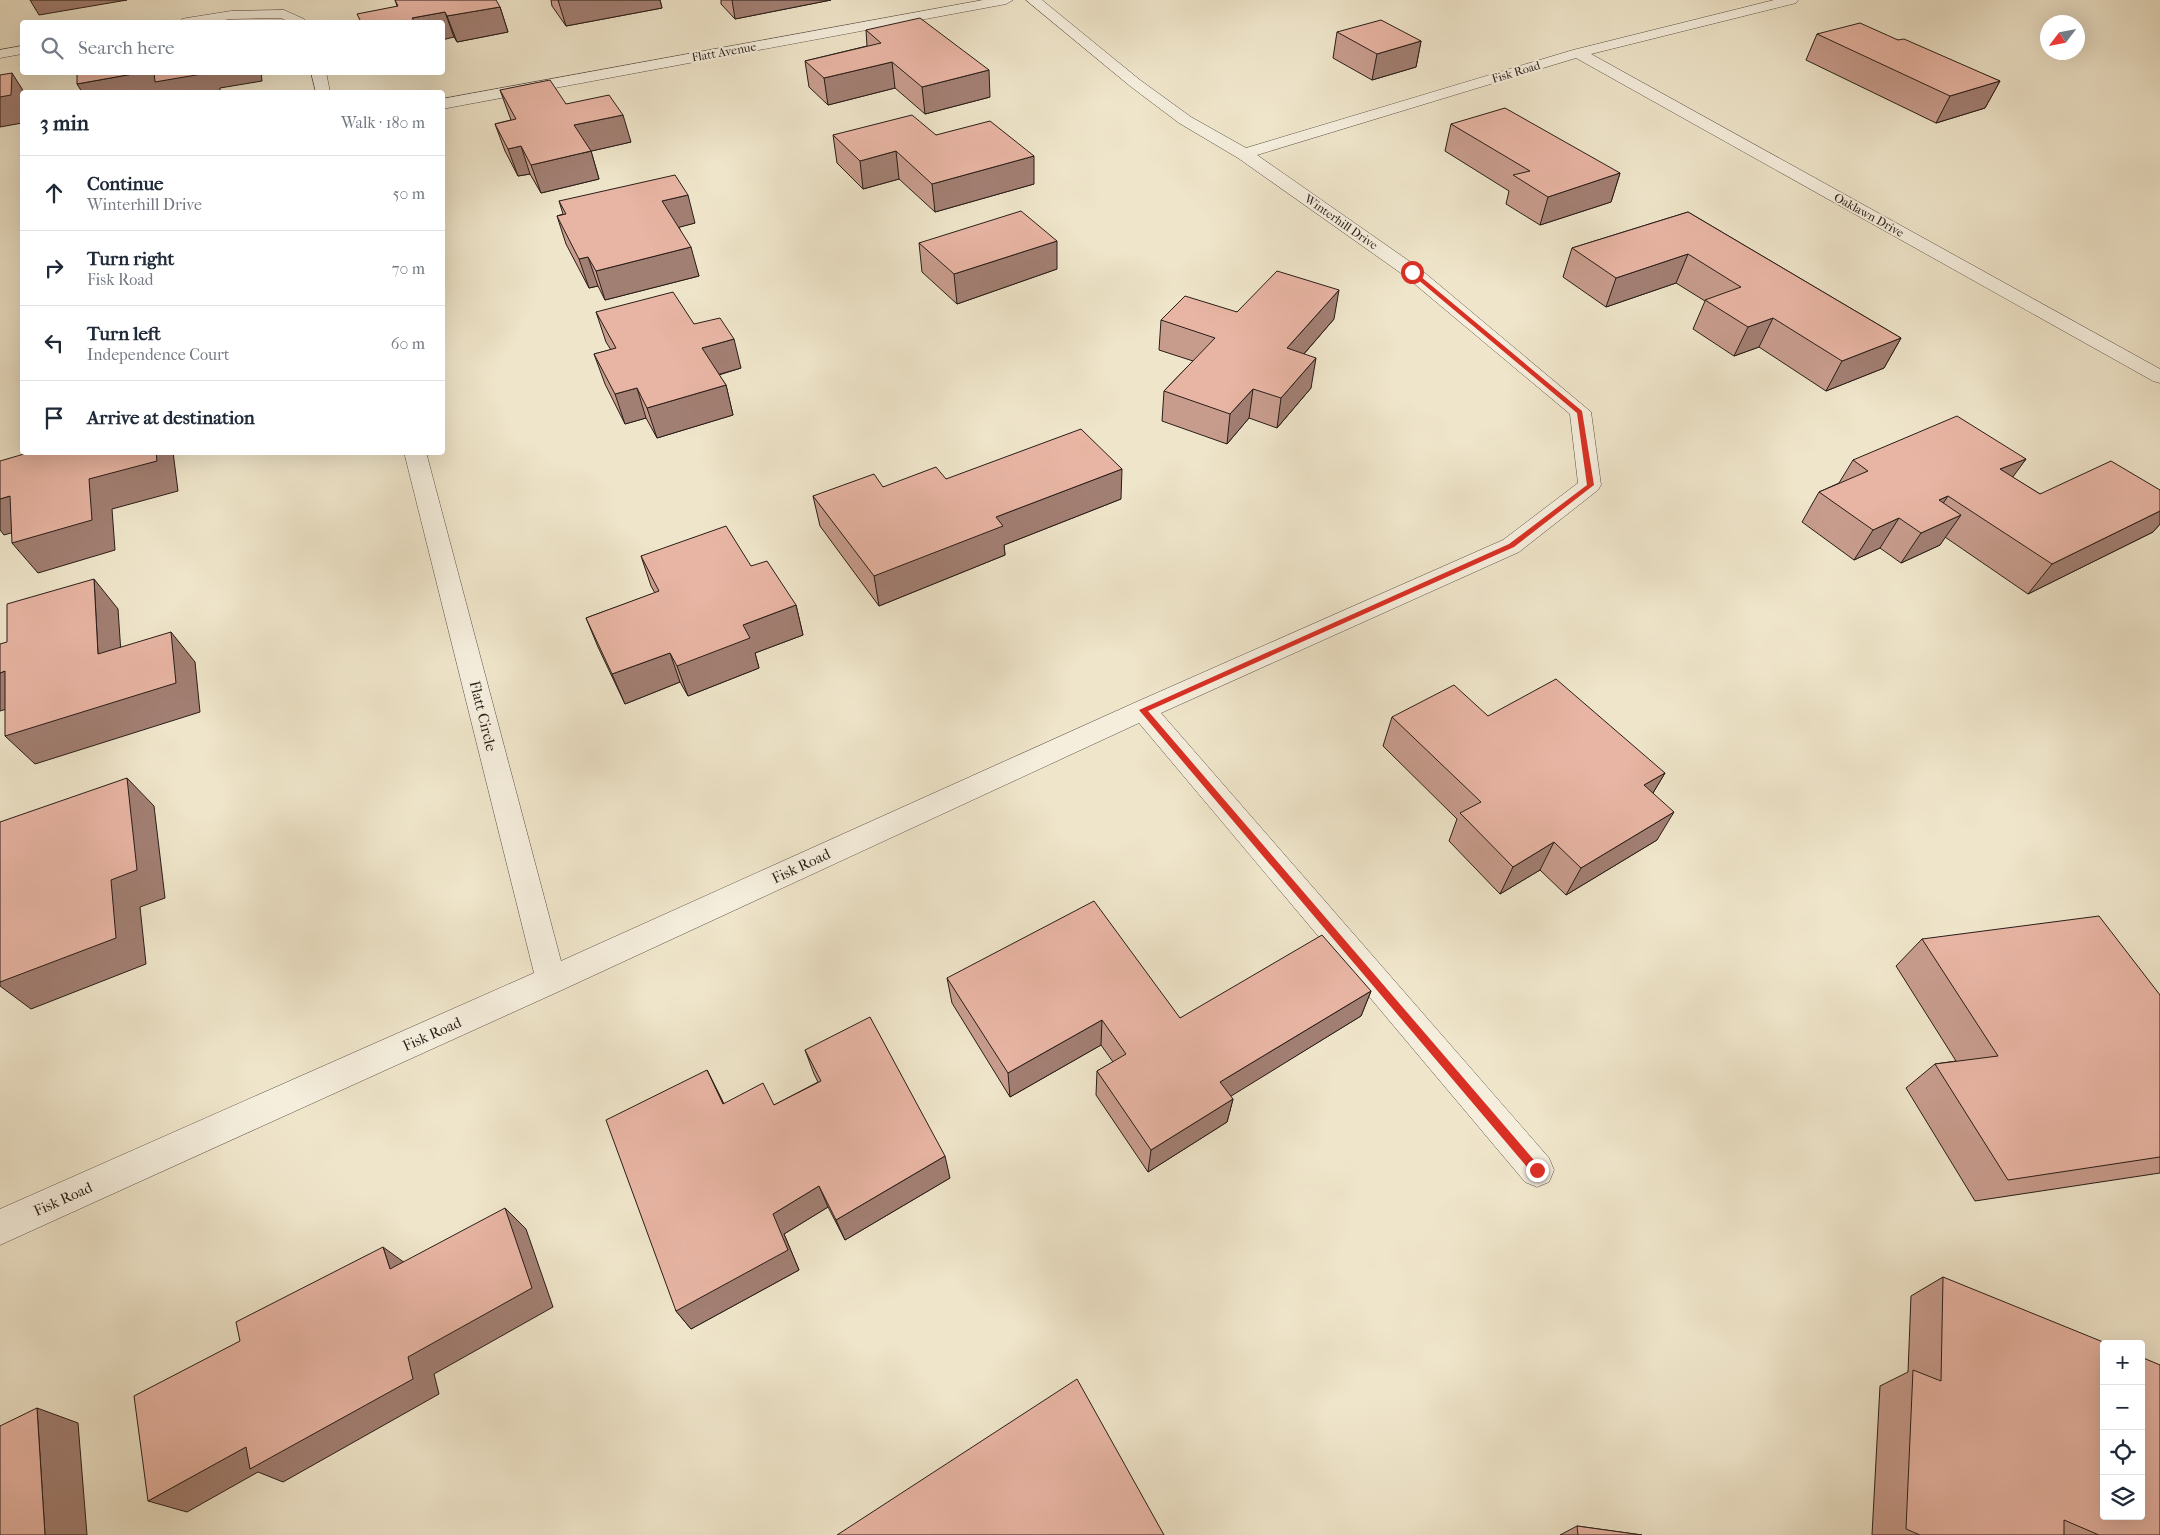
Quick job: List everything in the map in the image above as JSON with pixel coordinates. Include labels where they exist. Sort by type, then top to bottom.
[{"type":"street","name":"Flatt Avenue","points":[[445,103],[1006,0]]},
{"type":"street","name":"Winterhill Drive","points":[[1033,0],[1135,83],[1185,120],[1244,154],[1412,272],[1580,412],[1590,485]]},
{"type":"street","name":"Fisk Road","points":[[1244,154],[1578,53],[1791,0]]},
{"type":"street","points":[[199,20],[230,15],[284,14],[295,20]]},
{"type":"street","points":[[0,54],[20,50]]},
{"type":"street","name":"Oaklawn Drive","points":[[1578,53],[2160,377]]},
{"type":"street","points":[[319,75],[322,90]]},
{"type":"street","name":"Flatt Circle","points":[[416,455],[551,980]]},
{"type":"street","name":"Fisk Road","points":[[0,1227],[551,980],[1143,710],[1511,546],[1590,485]]},
{"type":"street","points":[[1143,710],[1537,1170]]},
{"type":"building","points":[[395,0],[496,0],[500,7],[447,16],[445,12],[412,18],[414,20],[360,20],[357,14],[398,6]]},
{"type":"building","points":[[920,18],[989,70],[922,87],[892,62],[824,78],[805,61],[881,43],[866,30]]},
{"type":"building","points":[[1381,20],[1421,41],[1377,54],[1337,32]]},
{"type":"building","points":[[1860,23],[1898,40],[1904,39],[2000,81],[1950,96],[1817,34]]},
{"type":"building","points":[[12,73],[11,95],[0,97],[0,75]]},
{"type":"building","points":[[77,75],[127,75],[77,84]]},
{"type":"building","points":[[154,75],[196,75],[155,82]]},
{"type":"building","points":[[550,80],[566,104],[609,95],[623,115],[574,125],[591,151],[531,165],[521,146],[508,149],[495,124],[516,119],[500,90]]},
{"type":"building","points":[[1505,108],[1620,173],[1548,197],[1513,175],[1530,171],[1451,124]]},
{"type":"building","points":[[912,115],[936,135],[990,121],[1034,156],[932,184],[896,151],[860,161],[833,135]]},
{"type":"building","points":[[675,175],[688,195],[662,201],[691,247],[596,271],[588,257],[579,259],[557,216],[566,214],[559,201]]},
{"type":"building","points":[[1021,211],[1057,241],[954,274],[919,243]]},
{"type":"building","points":[[1688,212],[1901,338],[1842,361],[1773,318],[1748,327],[1705,300],[1741,287],[1688,254],[1616,278],[1572,248]]},
{"type":"building","points":[[1277,271],[1339,290],[1287,348],[1316,358],[1281,398],[1253,389],[1230,414],[1164,391],[1215,338],[1161,320],[1185,296],[1237,312]]},
{"type":"building","points":[[673,292],[694,324],[720,318],[734,339],[702,348],[726,385],[647,408],[637,388],[615,394],[594,354],[616,348],[596,312]]},
{"type":"building","points":[[1957,416],[2026,459],[2000,469],[2040,494],[2111,461],[2160,490],[2160,511],[2052,564],[1948,496],[1939,500],[1961,515],[1921,533],[1899,518],[1873,530],[1819,492],[1868,471],[1853,460]]},
{"type":"building","points":[[1081,429],[1122,469],[996,517],[1003,526],[874,576],[813,496],[874,474],[883,487],[936,467],[946,479]]},
{"type":"building","points":[[21,455],[156,455],[157,461],[89,479],[92,520],[12,543],[10,496],[0,499],[0,461]]},
{"type":"building","points":[[726,526],[751,566],[767,561],[796,605],[743,625],[750,638],[677,666],[670,653],[612,674],[586,618],[659,591],[641,556]]},
{"type":"building","points":[[94,579],[98,654],[171,632],[176,683],[5,736],[5,671],[0,673],[0,644],[7,642],[7,604]]},
{"type":"building","points":[[1556,679],[1665,773],[1644,785],[1674,812],[1581,868],[1554,842],[1513,867],[1460,813],[1481,802],[1392,717],[1454,685],[1488,716]]},
{"type":"building","points":[[127,778],[137,870],[111,880],[116,938],[0,982],[0,822]]},
{"type":"building","points":[[1094,901],[1180,1018],[1322,935],[1371,991],[1220,1082],[1233,1099],[1151,1150],[1097,1071],[1126,1054],[1102,1020],[1008,1073],[947,978]]},
{"type":"building","points":[[2099,916],[2160,995],[2160,1157],[2008,1180],[1935,1064],[1998,1056],[1922,939]]},
{"type":"building","points":[[870,1017],[945,1156],[836,1220],[819,1186],[773,1214],[788,1250],[676,1311],[606,1120],[707,1070],[723,1104],[763,1083],[774,1105],[821,1081],[805,1050]]},
{"type":"building","points":[[505,1208],[532,1288],[408,1357],[413,1379],[250,1469],[246,1447],[148,1501],[134,1396],[240,1341],[236,1322],[383,1247],[390,1269]]},
{"type":"building","points":[[1943,1277],[2100,1341],[2100,1520],[2145,1520],[2145,1359],[2160,1365],[2160,1535],[2099,1535],[2064,1520],[2064,1535],[1920,1535],[1906,1529],[1913,1370],[1941,1381]]},
{"type":"building","points":[[1077,1379],[1164,1535],[837,1535]]},
{"type":"building","points":[[37,1408],[45,1535],[0,1535],[0,1426]]},
{"type":"building","points":[[1577,1526],[1642,1535],[1578,1535]]},
{"type":"route","points":[[1412,272],[1580,412],[1590,485],[1511,546],[1143,710],[1537,1170]]}]
